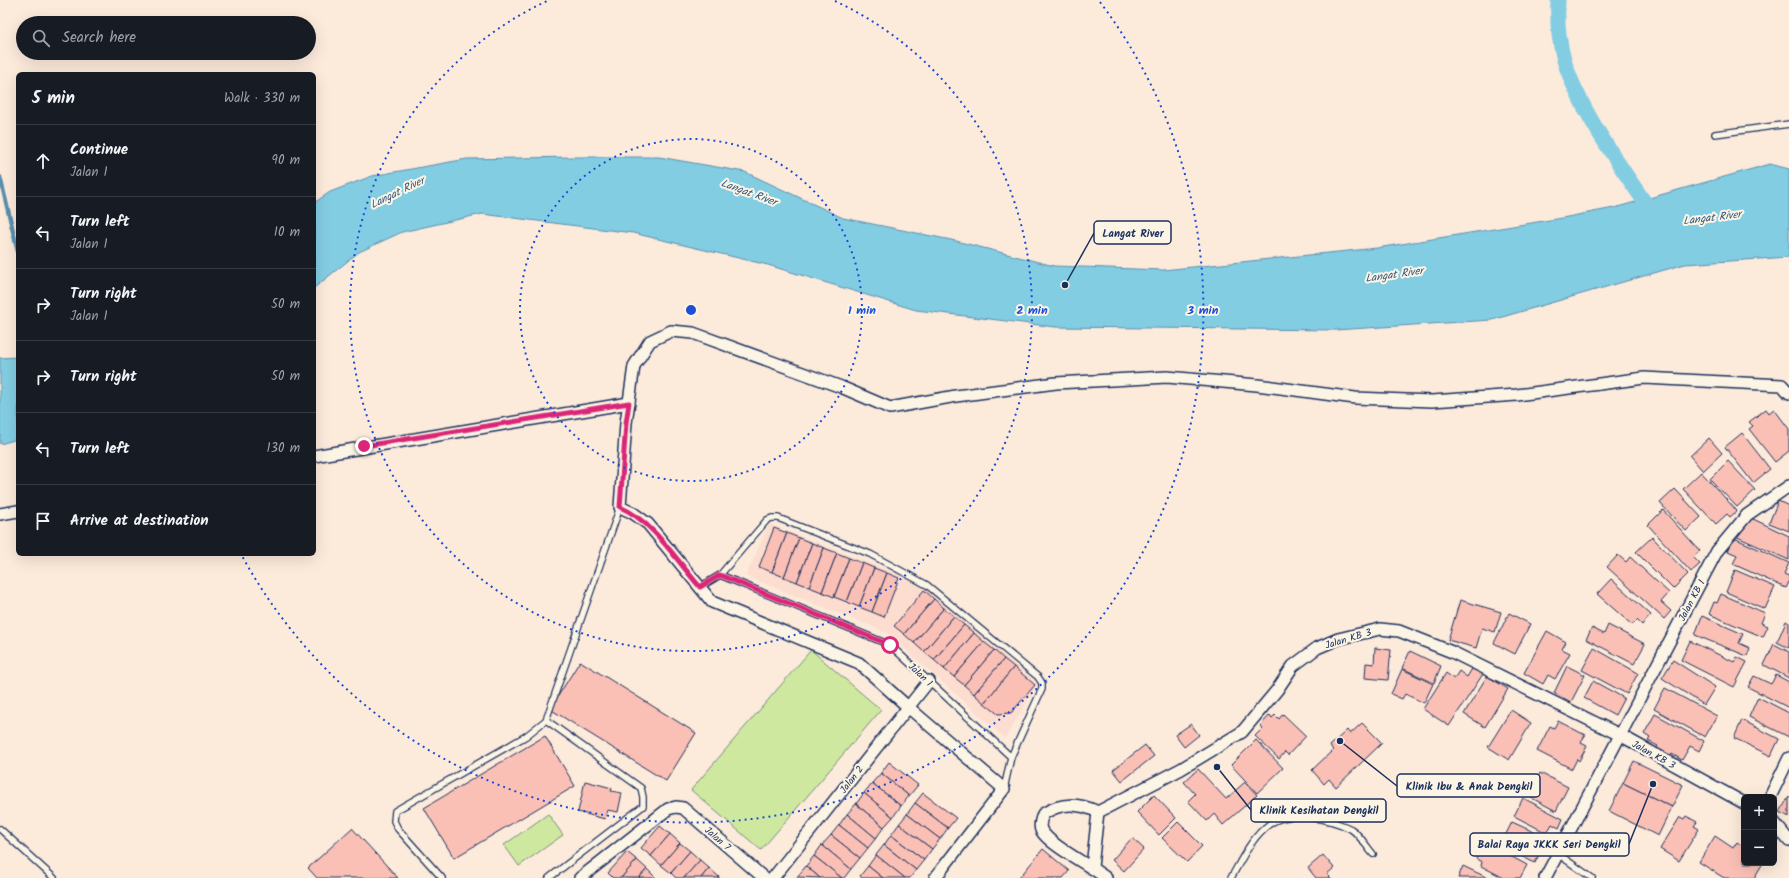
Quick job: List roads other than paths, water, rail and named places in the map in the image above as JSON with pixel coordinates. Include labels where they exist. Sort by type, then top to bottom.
[{"type":"street","points":[[935,878],[1004,789],[859,663],[712,602],[648,524],[633,512],[620,507],[626,423],[634,366],[650,341],[671,331],[693,333],[841,387],[890,408],[956,396],[1056,383],[1167,377],[1257,385],[1355,398],[1432,401],[1517,395],[1644,378],[1782,386],[1789,392]]},
{"type":"street","points":[[316,456],[629,403]]},
{"type":"street","name":"Jalan KB 1","points":[[1545,878],[1717,551],[1747,515],[1789,486]]},
{"type":"street","points":[[0,514],[16,511]]},
{"type":"street","name":"Jalan KB 3","points":[[1098,812],[1181,769],[1242,732],[1277,690],[1293,666],[1317,648],[1338,639],[1380,629],[1399,631],[1452,652],[1620,736],[1741,801]]},
{"type":"street","name":"Jalan 2","points":[[773,878],[929,681]]},
{"type":"street","points":[[1771,794],[1789,758]]},
{"type":"street","points":[[1092,867],[1098,812],[1083,806],[1067,805],[1052,808],[1043,814],[1040,824],[1041,830],[1062,849],[1092,867],[1106,878]]},
{"type":"street","name":"Jalan 7","points":[[580,878],[668,810],[676,807],[683,808],[764,878]]},
{"type":"street","points":[[1777,826],[1789,841]]},
{"type":"lane","points":[[1715,134],[1789,124]]},
{"type":"lane","points":[[442,878],[398,829],[394,821],[395,811],[526,736],[546,720],[620,507]]},
{"type":"lane","points":[[700,587],[720,575],[767,520],[772,518],[778,518],[870,554],[927,585],[1038,677],[1042,683],[1042,689],[1011,757],[1004,789]]},
{"type":"lane","name":"Jalan 1","points":[[720,575],[890,645],[1011,757]]},
{"type":"lane","points":[[546,720],[641,788],[644,797],[643,806],[549,878]]},
{"type":"lane","points":[[1232,878],[1253,841],[1271,823],[1284,818],[1302,816],[1328,820],[1352,830],[1373,854]]},
{"type":"lane","points":[[0,829],[54,878]]},
{"type":"lane","points":[[1558,854],[1592,878]]},
{"type":"water","points":[[659,157],[745,172],[843,218],[956,241],[1054,266],[1163,270],[1377,248],[1562,218],[1614,208],[1770,164],[1789,169],[1789,257],[1685,264],[1492,320],[1335,330],[1055,327],[916,310],[768,265],[633,233],[482,214],[402,232],[359,252],[316,286],[316,202],[330,192],[372,176],[467,159]]},
{"type":"water","points":[[16,357],[16,440],[0,444],[0,358]]},
{"type":"waterway","points":[[1558,0],[1558,23],[1561,46],[1571,80],[1604,141],[1654,216]]},
{"type":"waterway","points":[[0,177],[16,244]]},
{"type":"place","name":"Langat River","points":[[1065,285]]},
{"type":"place","name":"Klinik Ibu & Anak Dengkil","points":[[1340,741]]},
{"type":"place","name":"Klinik Kesihatan Dengkil","points":[[1217,767]]},
{"type":"place","name":"Balai Raya JKKK Seri Dengkil","points":[[1653,784]]}]
